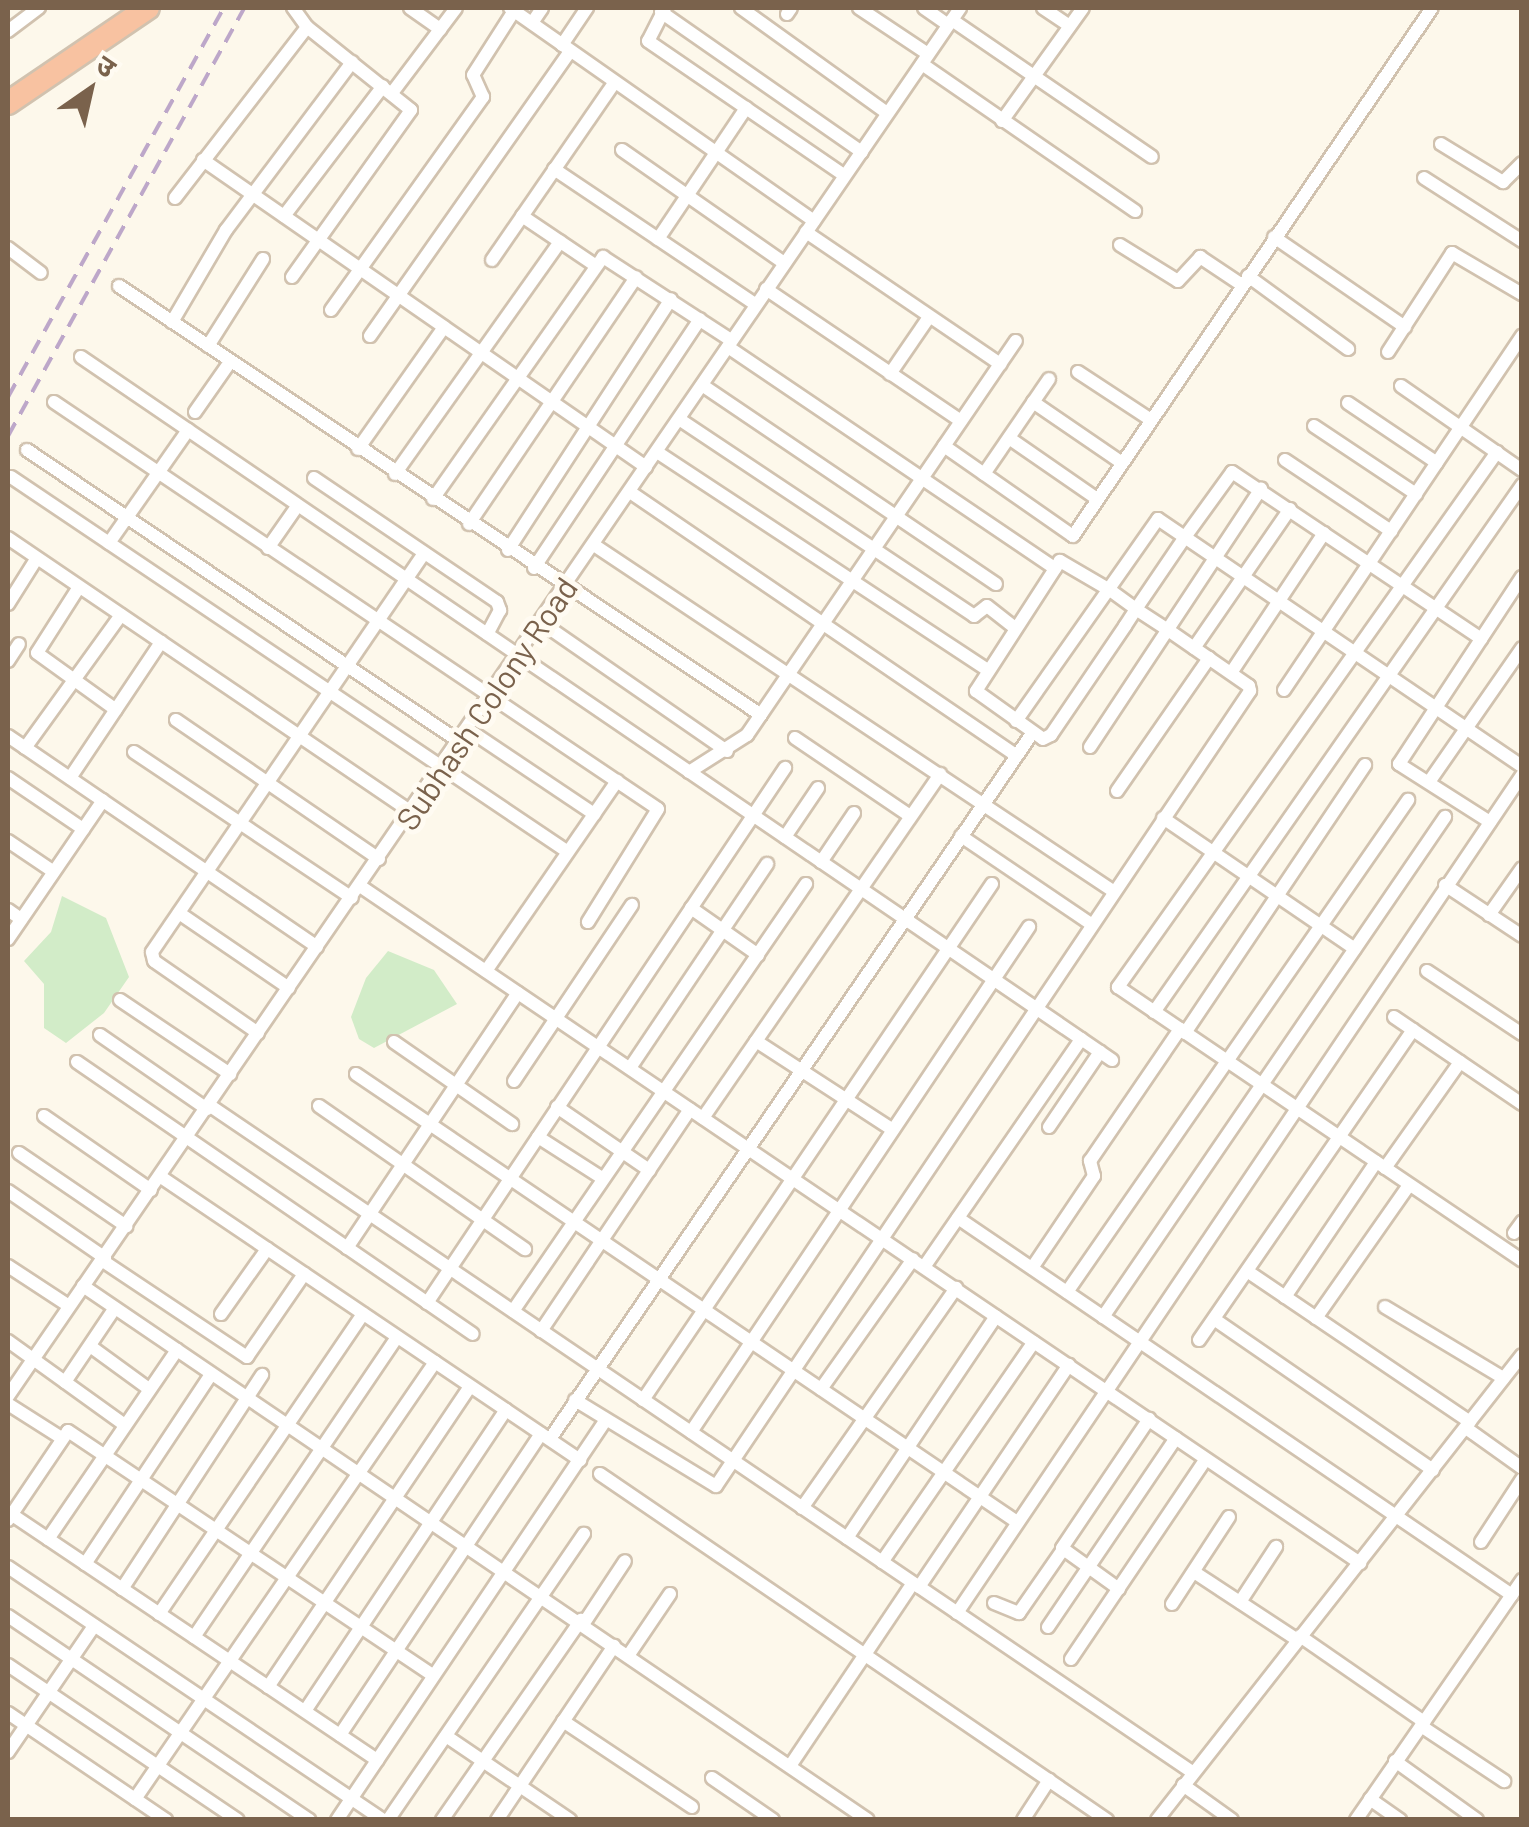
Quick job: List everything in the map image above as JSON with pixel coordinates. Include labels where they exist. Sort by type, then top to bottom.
[{"type":"highway","points":[[8,84],[121,8]]},
{"type":"highway","points":[[8,103],[148,8]]},
{"type":"street","points":[[8,31],[39,8]]},
{"type":"street","points":[[292,278],[411,112],[388,89],[307,27],[293,8]]},
{"type":"street","points":[[410,8],[440,30]]},
{"type":"street","points":[[284,216],[456,8]]},
{"type":"street","points":[[532,23],[542,8]]},
{"type":"street","points":[[370,336],[566,48],[587,8]]},
{"type":"street","points":[[740,8],[887,112]]},
{"type":"street","points":[[859,8],[1002,121],[1135,210]]},
{"type":"street","points":[[924,8],[953,17],[1152,157]]},
{"type":"street","points":[[1043,8],[1070,26]]},
{"type":"street","points":[[1002,121],[1083,8]]},
{"type":"street","points":[[944,446],[1072,536],[1432,8]]},
{"type":"street","points":[[330,310],[483,96],[473,75],[512,9],[717,154],[929,316],[1000,364]]},
{"type":"street","points":[[844,175],[648,41],[663,10],[862,152]]},
{"type":"street","name":"Subhash Colony Road","points":[[8,1396],[520,656],[953,17]]},
{"type":"street","points":[[175,198],[307,27]]},
{"type":"street","points":[[172,322],[252,194],[352,62]]},
{"type":"street","points":[[492,260],[614,83]]},
{"type":"street","points":[[658,239],[746,108]]},
{"type":"street","points":[[1441,144],[1503,182],[1522,162]]},
{"type":"street","points":[[622,150],[784,263]]},
{"type":"street","points":[[203,160],[646,467]]},
{"type":"street","points":[[554,169],[755,304]]},
{"type":"street","points":[[1424,178],[1522,241]]},
{"type":"street","points":[[522,216],[596,266]]},
{"type":"street","points":[[1274,237],[1405,327]]},
{"type":"street","points":[[395,474],[560,242]]},
{"type":"street","points":[[1120,245],[1178,281],[1200,257],[1245,280],[1348,349]]},
{"type":"street","points":[[8,248],[42,273]]},
{"type":"street","points":[[1388,352],[1452,254],[1522,294]]},
{"type":"street","points":[[433,499],[605,257],[1056,568]]},
{"type":"street","points":[[208,346],[263,259]]},
{"type":"street","points":[[468,524],[636,277]]},
{"type":"street","points":[[118,286],[564,589],[761,715]]},
{"type":"street","points":[[766,290],[961,421]]},
{"type":"street","points":[[508,550],[670,300]]},
{"type":"street","points":[[890,374],[929,316]]},
{"type":"street","points":[[534,568],[700,319]]},
{"type":"street","points":[[358,448],[444,327]]},
{"type":"street","points":[[1284,690],[1522,336]]},
{"type":"street","points":[[689,772],[728,751],[761,715],[1016,341]]},
{"type":"street","points":[[81,357],[1106,1056],[1049,1127]]},
{"type":"street","points":[[195,412],[230,362]]},
{"type":"street","points":[[1078,372],[1150,420]]},
{"type":"street","points":[[984,474],[1050,379]]},
{"type":"street","points":[[702,385],[996,584]]},
{"type":"street","points":[[1401,386],[1522,470]]},
{"type":"street","points":[[54,402],[617,781],[658,815],[588,922]]},
{"type":"street","points":[[1033,402],[1122,463]]},
{"type":"street","points":[[1348,404],[1437,463]]},
{"type":"street","points":[[679,419],[974,616],[987,606],[1015,628]]},
{"type":"street","points":[[1314,426],[1416,494]]},
{"type":"street","points":[[110,544],[188,430]]},
{"type":"street","points":[[1009,438],[1098,499]]},
{"type":"street","points":[[27,450],[460,742]]},
{"type":"street","points":[[657,452],[987,670]]},
{"type":"street","points":[[1497,452],[1118,987],[1522,1261]]},
{"type":"street","points":[[1285,460],[1391,531]]},
{"type":"street","points":[[575,1400],[711,1488],[734,1462],[1040,1012],[1091,924],[1251,688],[1231,673],[1136,608],[1108,588],[1065,559],[976,690],[1016,721],[1048,738],[1136,608],[1230,474],[1290,509],[1481,639]]},
{"type":"street","points":[[11,478],[568,852]]},
{"type":"street","points":[[314,478],[500,605],[488,634]]},
{"type":"street","points":[[1154,1012],[1244,875],[1522,485]]},
{"type":"street","points":[[1090,747],[1260,490]]},
{"type":"street","points":[[630,492],[1017,756]]},
{"type":"street","points":[[268,548],[298,505]]},
{"type":"street","points":[[1194,648],[1290,509]]},
{"type":"street","points":[[1016,721],[1155,520],[1522,766]]},
{"type":"street","points":[[1231,673],[1324,532]]},
{"type":"street","points":[[8,540],[412,812]]},
{"type":"street","points":[[594,545],[791,672],[1113,891]]},
{"type":"street","points":[[258,1033],[151,959],[266,782],[423,554]]},
{"type":"street","points":[[8,604],[37,558]]},
{"type":"street","points":[[1490,822],[1399,764],[1522,577]]},
{"type":"street","points":[[80,587],[36,652],[116,710]]},
{"type":"street","points":[[26,748],[120,615]]},
{"type":"street","points":[[542,623],[728,751]]},
{"type":"street","points":[[70,778],[162,642]]},
{"type":"street","points":[[8,661],[19,644]]},
{"type":"street","points":[[1429,782],[1522,648]]},
{"type":"street","points":[[1117,791],[1209,658]]},
{"type":"street","points":[[176,720],[379,859]]},
{"type":"street","points":[[469,730],[594,814]]},
{"type":"street","points":[[340,1734],[467,1545],[659,1279],[1033,732]]},
{"type":"street","points":[[8,736],[318,947]]},
{"type":"street","points":[[796,738],[910,816]]},
{"type":"street","points":[[134,752],[240,822],[486,971],[1360,1563]]},
{"type":"street","points":[[1032,1268],[1094,1176],[1090,1162],[1365,765]]},
{"type":"street","points":[[426,1302],[785,768]]},
{"type":"street","points":[[703,1118],[940,774]]},
{"type":"street","points":[[957,1612],[1522,775]]},
{"type":"street","points":[[8,778],[83,830]]},
{"type":"street","points":[[486,971],[617,781]]},
{"type":"street","points":[[785,837],[818,788]]},
{"type":"street","points":[[8,940],[103,800]]},
{"type":"street","points":[[1067,1292],[1230,1063],[1408,800]]},
{"type":"street","points":[[822,862],[854,813]]},
{"type":"street","points":[[1104,1317],[1445,817]]},
{"type":"street","points":[[1163,818],[1355,949]]},
{"type":"street","points":[[961,836],[1091,924]]},
{"type":"street","points":[[8,841],[54,872]]},
{"type":"street","points":[[630,1068],[767,864]]},
{"type":"street","points":[[1489,914],[1522,868]]},
{"type":"street","points":[[513,1311],[806,884]]},
{"type":"street","points":[[644,1400],[992,884]]},
{"type":"street","points":[[1445,885],[1522,936]]},
{"type":"street","points":[[514,1081],[632,906]]},
{"type":"street","points":[[690,908],[758,955]]},
{"type":"street","points":[[8,910],[21,919]]},
{"type":"street","points":[[179,912],[289,988]]},
{"type":"street","points":[[691,1432],[1029,928]]},
{"type":"street","points":[[1427,971],[1522,1034]]},
{"type":"street","points":[[347,1248],[518,993]]},
{"type":"street","points":[[120,1000],[230,1074]]},
{"type":"street","points":[[1394,1017],[1522,1104]]},
{"type":"street","points":[[1199,1340],[1413,1030]]},
{"type":"street","points":[[100,1035],[1192,1772]]},
{"type":"street","points":[[821,1389],[918,1263],[958,1218],[1080,1039]]},
{"type":"street","points":[[756,1041],[893,1130]]},
{"type":"street","points":[[394,1042],[512,1124]]},
{"type":"street","points":[[77,1062],[472,1334]]},
{"type":"street","points":[[1285,1297],[1460,1062]]},
{"type":"street","points":[[356,1074],[1016,1522]]},
{"type":"street","points":[[319,1106],[525,1249]]},
{"type":"street","points":[[558,1107],[650,1170]]},
{"type":"street","points":[[541,1330],[690,1109]]},
{"type":"street","points":[[44,1116],[152,1190]]},
{"type":"street","points":[[538,1136],[602,1178]]},
{"type":"street","points":[[18,1154],[126,1226]]},
{"type":"street","points":[[160,1177],[580,1460]]},
{"type":"street","points":[[1316,1318],[1409,1185]]},
{"type":"street","points":[[8,1191],[247,1356],[304,1274]]},
{"type":"street","points":[[958,1218],[1512,1595]]},
{"type":"street","points":[[221,1314],[267,1249]]},
{"type":"street","points":[[8,1266],[69,1306]]},
{"type":"street","points":[[1247,1272],[1468,1425],[1522,1468]]},
{"type":"street","points":[[84,1286],[467,1545],[543,1592],[628,1656],[868,1820]]},
{"type":"street","points":[[802,1508],[956,1288]]},
{"type":"street","points":[[1385,1307],[1503,1378]]},
{"type":"street","points":[[66,1382],[115,1308]]},
{"type":"street","points":[[160,1614],[363,1314]]},
{"type":"street","points":[[847,1538],[996,1316]]},
{"type":"street","points":[[1214,1319],[1434,1470]]},
{"type":"street","points":[[194,1638],[397,1337]]},
{"type":"street","points":[[8,1340],[125,1425]]},
{"type":"street","points":[[882,1562],[1034,1342]]},
{"type":"street","points":[[90,1346],[150,1389]]},
{"type":"street","points":[[48,1539],[176,1350]]},
{"type":"street","points":[[1156,1820],[1520,1360]]},
{"type":"street","points":[[135,1799],[435,1362]]},
{"type":"street","points":[[790,1766],[1069,1365]]},
{"type":"street","points":[[84,1564],[211,1374]]},
{"type":"street","points":[[122,1589],[262,1375]]},
{"type":"street","points":[[268,1687],[470,1386]]},
{"type":"street","points":[[8,1404],[60,1438]]},
{"type":"street","points":[[305,1712],[429,1519],[506,1410]]},
{"type":"street","points":[[336,1820],[606,1420]]},
{"type":"street","points":[[994,1603],[1019,1613],[1149,1420]]},
{"type":"street","points":[[377,1760],[9,1515],[60,1438],[68,1431],[433,1676]]},
{"type":"street","points":[[1048,1627],[1176,1438]]},
{"type":"street","points":[[1071,1659],[1206,1459]]},
{"type":"street","points":[[600,1474],[1107,1820]]},
{"type":"street","points":[[1480,1542],[1522,1480]]},
{"type":"street","points":[[1172,1604],[1230,1517]]},
{"type":"street","points":[[8,1568],[386,1820],[584,1534]]},
{"type":"street","points":[[1240,1602],[1276,1547]]},
{"type":"street","points":[[1062,1551],[1119,1589]]},
{"type":"street","points":[[442,1820],[625,1561]]},
{"type":"street","points":[[1194,1572],[1298,1638],[1504,1781]]},
{"type":"street","points":[[1356,1820],[1522,1580]]},
{"type":"street","points":[[628,1656],[670,1594]]},
{"type":"street","points":[[8,1616],[309,1820]]},
{"type":"street","points":[[8,1752],[94,1626]]},
{"type":"street","points":[[497,1820],[614,1646]]},
{"type":"street","points":[[8,1666],[238,1820]]},
{"type":"street","points":[[8,1713],[166,1820]]},
{"type":"street","points":[[563,1722],[692,1807]]},
{"type":"street","points":[[446,1736],[570,1820]]},
{"type":"street","points":[[1395,1761],[1477,1820]]},
{"type":"street","points":[[712,1778],[772,1820]]},
{"type":"street","points":[[1023,1820],[1049,1780]]},
{"type":"street","points":[[1183,1785],[1232,1820]]},
{"type":"street","points":[[1370,1799],[1400,1820]]},
{"type":"green space","points":[[62,896],[106,918],[129,977],[104,1013],[66,1043],[44,1028],[44,984],[24,961],[51,932]]},
{"type":"green space","points":[[388,951],[434,970],[457,1004],[374,1048],[359,1039],[351,1017],[366,978]]},
{"type":"railway","points":[[8,397],[224,8]]},
{"type":"railway","points":[[8,436],[244,8]]}]
